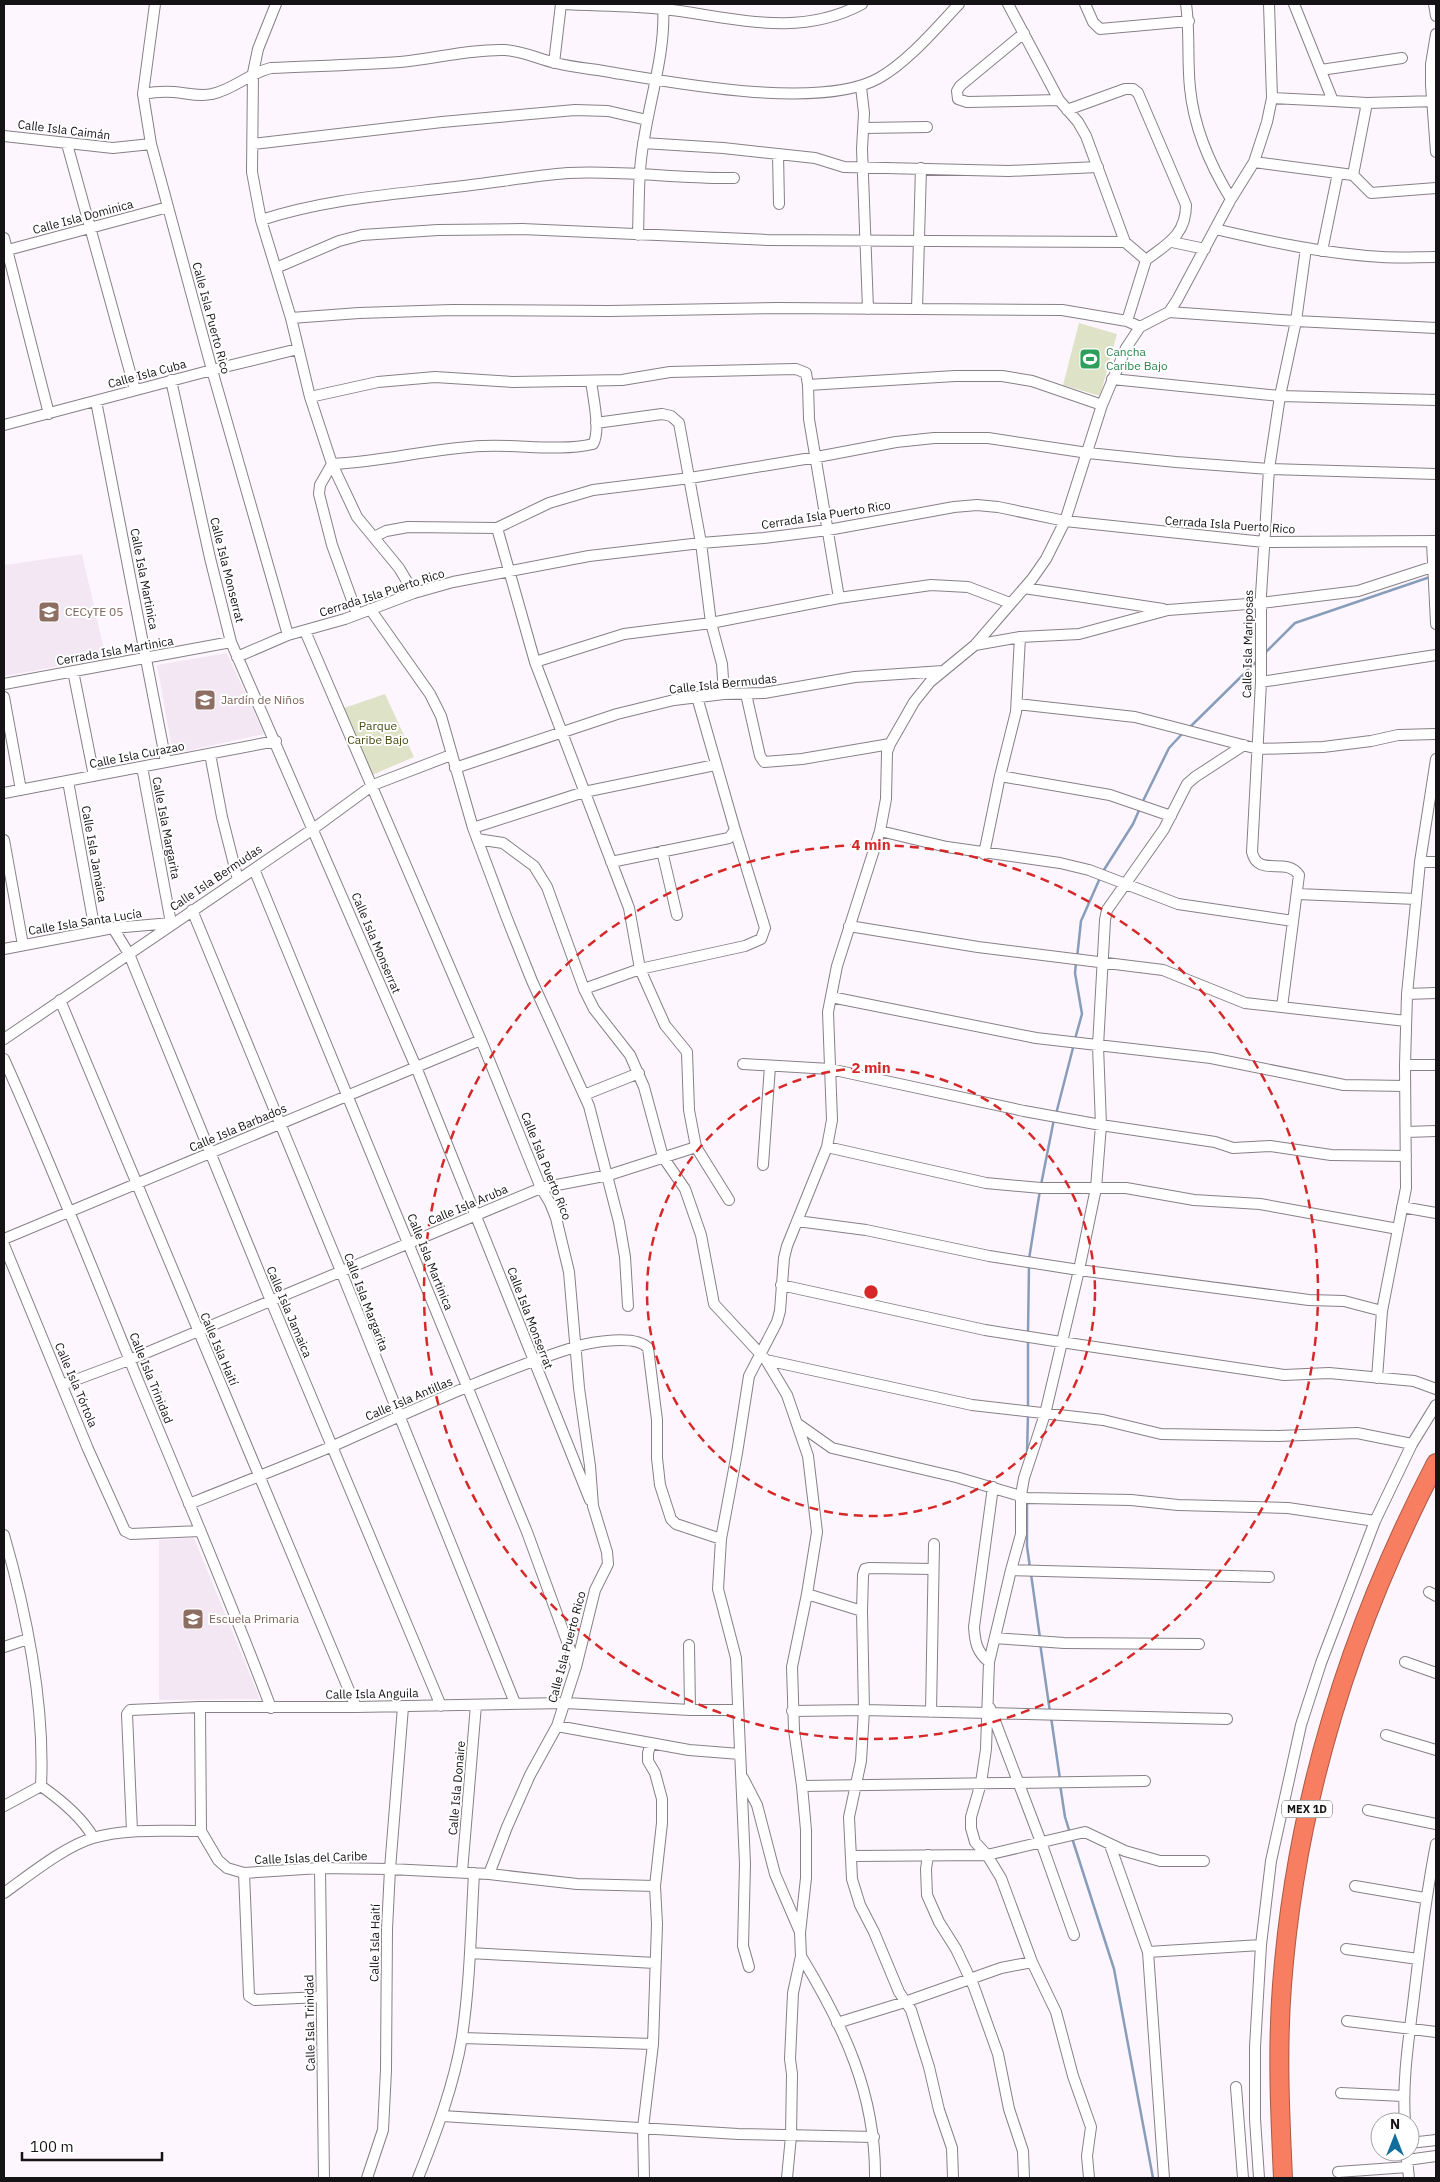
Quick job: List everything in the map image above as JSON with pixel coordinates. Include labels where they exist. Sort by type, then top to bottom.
[{"type":"highway","name":"MEX 1D","points":[[1283,2178],[1279,2088],[1282,1985],[1290,1906],[1310,1794],[1330,1719],[1354,1644],[1403,1528],[1436,1463]]},
{"type":"street","name":"Calle Isla Puerto Rico","points":[[155,4],[143,94],[151,144],[212,370],[288,635]]},
{"type":"street","points":[[276,4],[258,49],[252,73],[252,172],[261,220],[291,318],[310,397],[332,464],[346,498],[358,517],[399,568],[414,593]]},
{"type":"street","points":[[554,63],[561,4],[664,6],[736,21],[768,23],[810,21],[843,14],[862,4]]},
{"type":"street","points":[[143,94],[158,91],[202,96],[214,94],[226,90],[252,73],[271,68],[401,62],[505,50],[531,54],[554,63],[655,80],[767,93],[807,94],[839,91],[861,87],[880,78],[915,50],[960,4]]},
{"type":"street","points":[[1008,4],[1059,100],[1086,136],[1125,242],[1146,260]]},
{"type":"street","points":[[1085,4],[1093,22],[1100,29],[1189,21]]},
{"type":"street","points":[[1186,4],[1189,21],[1190,88],[1195,116],[1204,148],[1230,199]]},
{"type":"street","points":[[749,1967],[743,1946],[745,1864],[736,1658],[718,1589],[721,1539],[739,1446],[749,1376],[764,1358],[777,1322],[780,1311],[785,1252],[827,1147],[832,1120],[828,1012],[837,966],[880,831],[886,799],[887,752],[914,702],[930,682],[975,645],[1046,559],[1065,521],[1102,405],[1126,348],[1140,328],[1169,312],[1186,286],[1230,199],[1254,162],[1267,122],[1272,98],[1269,4]]},
{"type":"street","points":[[1294,4],[1333,101]]},
{"type":"street","points":[[1434,4],[1436,16]]},
{"type":"street","points":[[638,235],[643,143],[662,51],[664,6]]},
{"type":"street","points":[[1024,34],[960,86],[957,91],[958,99],[967,102],[1059,100]]},
{"type":"street","points":[[1436,34],[1431,64],[1436,152]]},
{"type":"street","points":[[1321,70],[1402,58]]},
{"type":"street","points":[[861,87],[864,113],[863,167],[868,309]]},
{"type":"street","points":[[1067,110],[1125,89],[1133,89],[1138,93],[1186,205],[1186,215],[1182,227],[1172,242],[1146,260],[1127,321]]},
{"type":"street","points":[[1272,98],[1367,103],[1434,101]]},
{"type":"street","points":[[1353,175],[1367,103]]},
{"type":"street","points":[[253,144],[442,122],[574,110],[608,112],[647,120]]},
{"type":"street","points":[[864,128],[927,127]]},
{"type":"street","name":"Calle Isla Caimán","points":[[4,136],[113,148],[151,144]]},
{"type":"street","points":[[643,143],[815,158],[844,167],[1009,171],[1098,167]]},
{"type":"street","points":[[67,144],[135,390]]},
{"type":"street","points":[[778,154],[779,204]]},
{"type":"street","points":[[1254,162],[1353,175],[1371,193],[1436,188]]},
{"type":"street","points":[[917,309],[921,168]]},
{"type":"street","points":[[261,220],[321,204],[375,195],[568,173],[640,173],[695,178],[734,178]]},
{"type":"street","points":[[1322,251],[1338,173]]},
{"type":"street","name":"Calle Isla Dominica","points":[[6,250],[168,207]]},
{"type":"street","points":[[276,268],[332,244],[362,235],[438,230],[522,229],[767,240],[1125,242]]},
{"type":"street","points":[[1216,229],[1322,251],[1384,258],[1436,257]]},
{"type":"street","points":[[4,238],[49,414]]},
{"type":"street","points":[[1172,242],[1205,249]]},
{"type":"street","name":"Calle Isla Mariposas","points":[[1282,1007],[1299,875],[1296,870],[1289,867],[1259,865],[1254,860],[1252,852],[1261,682],[1261,603],[1269,469],[1280,396],[1296,321],[1306,248]]},
{"type":"street","points":[[291,318],[359,313],[452,310],[1062,310],[1127,321],[1140,328]]},
{"type":"street","points":[[1169,312],[1436,328]]},
{"type":"street","name":"Calle Isla Cuba","points":[[4,426],[171,380],[298,349]]},
{"type":"street","points":[[310,397],[378,382],[435,377],[513,382],[622,380],[670,372],[796,369],[806,373],[809,419],[839,598]]},
{"type":"street","points":[[808,385],[955,376],[1002,376],[1032,381],[1102,405]]},
{"type":"street","points":[[1112,379],[1280,396],[1436,400]]},
{"type":"street","name":"Calle Isla Monserrat","points":[[171,380],[210,558],[231,642],[276,741],[416,1067],[535,1362],[546,1395],[593,1506]]},
{"type":"street","points":[[332,464],[358,463],[403,455],[485,445],[516,447],[587,446],[593,444],[596,439],[591,380]]},
{"type":"street","name":"Calle Isla Martinica","points":[[96,401],[166,762]]},
{"type":"street","points":[[596,423],[662,414],[671,416],[679,423],[702,543],[711,622],[722,664],[724,694]]},
{"type":"street","points":[[374,537],[386,531],[408,528],[496,528],[549,503],[593,490],[690,478],[817,458],[896,442],[934,438],[988,438],[1176,462],[1269,469],[1436,474]]},
{"type":"street","points":[[332,464],[320,485],[319,494],[332,545],[358,614]]},
{"type":"street","name":"Cerrada Isla Puerto Rico","points":[[237,657],[288,635],[453,582],[589,556],[828,530],[954,507],[977,505],[998,507],[1065,521],[1264,542],[1434,542]]},
{"type":"street","points":[[496,528],[535,662],[629,908],[640,969],[665,1025],[687,1052],[689,1110],[696,1147],[728,1200]]},
{"type":"street","points":[[1434,542],[1432,567],[1436,624]]},
{"type":"street","points":[[975,645],[1020,637],[1079,634],[1168,610],[1261,603],[1358,591],[1432,567]]},
{"type":"street","points":[[535,662],[624,634],[711,622],[839,598],[931,585],[954,586],[982,591],[1010,603]]},
{"type":"street","points":[[1024,588],[1168,610]]},
{"type":"street","points":[[370,609],[430,694],[441,716],[451,756],[477,839],[532,981],[589,1106],[608,1175],[625,1257],[628,1306]]},
{"type":"street","name":"Calle Isla Puerto Rico","points":[[305,631],[373,785],[481,1040],[541,1188],[550,1203],[556,1218],[569,1272],[577,1346],[579,1388],[590,1466],[593,1506],[608,1564],[596,1590],[566,1703],[557,1726],[530,1775],[489,1874]]},
{"type":"street","points":[[984,854],[1000,776],[1016,712],[1020,637]]},
{"type":"street","name":"Cerrada Isla Martinica","points":[[4,684],[231,642]]},
{"type":"street","points":[[1261,682],[1436,655]]},
{"type":"street","points":[[73,671],[94,776]]},
{"type":"street","name":"Calle Isla Bermudas","points":[[455,768],[561,731],[617,714],[697,697],[764,693],[855,677],[943,671]]},
{"type":"street","points":[[746,694],[760,756],[764,762],[802,759],[890,744]]},
{"type":"street","points":[[4,697],[20,790]]},
{"type":"street","points":[[584,989],[640,969],[745,946],[761,939],[765,928],[715,765],[697,697]]},
{"type":"street","points":[[1017,704],[1135,717],[1258,748],[1323,747],[1371,741],[1398,735],[1436,734]]},
{"type":"street","name":"Calle Isla Curazao","points":[[4,793],[276,741]]},
{"type":"street","points":[[1088,2178],[1087,2156],[1091,2127],[1073,2076],[1056,2012],[1032,1962],[1001,1878],[987,1855],[975,1842],[971,1828],[971,1817],[981,1783],[986,1748],[990,1662],[1021,1534],[1021,1495],[1024,1478],[1045,1414],[1096,1188],[1101,1125],[1098,1046],[1105,920],[1108,910],[1172,816],[1186,784],[1244,745]]},
{"type":"street","points":[[210,754],[222,817],[238,880]]},
{"type":"street","name":"Calle Isla Bermudas","points":[[4,1039],[254,869],[373,785],[451,756]]},
{"type":"street","points":[[1377,1378],[1382,1311],[1406,1188],[1405,1065],[1407,994],[1420,862],[1434,791],[1436,759]]},
{"type":"street","points":[[474,828],[584,792],[715,765]]},
{"type":"street","name":"Calle Isla Margarita","points":[[142,767],[171,924]]},
{"type":"street","points":[[1000,776],[1110,795],[1172,816]]},
{"type":"street","name":"Calle Isla Jamaica","points":[[68,781],[95,932]]},
{"type":"street","points":[[611,862],[729,838],[735,830]]},
{"type":"street","points":[[880,831],[926,844],[984,854],[1060,863],[1089,870],[1178,904],[1293,921]]},
{"type":"street","points":[[477,839],[503,843],[534,866],[547,887],[584,989],[594,1009],[623,1045],[639,1074],[663,1157],[685,1189],[701,1235],[714,1304],[764,1358],[787,1395],[808,1456],[817,1532],[792,1667],[792,1711],[806,1830],[806,1878],[800,1933],[801,1956],[794,1993],[790,2050],[791,2136],[788,2178]]},
{"type":"street","points":[[4,840],[23,945]]},
{"type":"street","points":[[662,851],[678,915]]},
{"type":"street","points":[[1420,862],[1436,862]]},
{"type":"street","name":"Calle Isla Martinica","points":[[254,869],[527,1532],[576,1667]]},
{"type":"street","points":[[1297,894],[1416,899]]},
{"type":"street","name":"Calle Isla Margarita","points":[[192,910],[341,1271],[515,1704]]},
{"type":"street","name":"Calle Isla Santa Lucía","points":[[4,949],[114,928],[171,924]]},
{"type":"street","points":[[849,926],[978,947],[1163,970],[1245,1003],[1406,1021]]},
{"type":"street","name":"Calle Isla Jamaica","points":[[114,928],[129,954],[271,1301],[441,1706]]},
{"type":"street","points":[[1407,994],[1436,993]]},
{"type":"street","points":[[831,997],[1036,1038],[1212,1058],[1344,1085],[1405,1086]]},
{"type":"street","name":"Calle Isla Haití","points":[[60,1000],[356,1707]]},
{"type":"street","name":"Calle Isla Barbados","points":[[4,1239],[481,1040]]},
{"type":"street","name":"Calle Isla Trinidad","points":[[4,1060],[232,1606],[271,1708]]},
{"type":"street","points":[[743,1064],[830,1069],[1024,1111],[1215,1142],[1233,1148],[1270,1146],[1331,1155],[1406,1156]]},
{"type":"street","points":[[1405,1065],[1436,1065]]},
{"type":"street","points":[[763,1165],[770,1066]]},
{"type":"street","points":[[584,1095],[639,1074]]},
{"type":"street","points":[[1406,1132],[1436,1131]]},
{"type":"street","name":"Calle Isla Aruba","points":[[62,1385],[130,1360],[541,1188],[608,1175],[696,1147]]},
{"type":"street","points":[[827,1147],[986,1183],[1041,1188],[1126,1188],[1194,1200],[1260,1204],[1398,1228]]},
{"type":"street","points":[[1402,1207],[1436,1213]]},
{"type":"street","points":[[797,1221],[866,1230],[989,1256],[1079,1270],[1309,1300],[1344,1301],[1382,1311]]},
{"type":"street","name":"Calle Isla Tórtola","points":[[4,1245],[88,1449],[128,1534],[200,1531]]},
{"type":"street","points":[[781,1285],[985,1330],[1284,1376],[1329,1373],[1414,1382],[1436,1389]]},
{"type":"street","name":"Calle Isla Antillas","points":[[189,1504],[332,1446],[468,1387],[577,1346],[614,1341],[638,1341],[644,1343],[648,1348],[654,1386],[660,1485],[671,1519],[676,1524],[721,1539]]},
{"type":"street","points":[[764,1358],[972,1405],[1103,1420],[1161,1434],[1278,1436],[1357,1433],[1412,1444]]},
{"type":"street","points":[[1259,2178],[1255,2119],[1255,2047],[1261,1945],[1271,1861],[1301,1725],[1321,1663],[1375,1521],[1412,1444],[1436,1405]]},
{"type":"street","points":[[798,1424],[832,1448],[993,1487],[1027,1498],[1131,1500],[1178,1505],[1288,1508],[1375,1521]]},
{"type":"street","points":[[990,1662],[978,1652],[974,1627],[993,1487]]},
{"type":"street","points":[[4,1535],[28,1639],[36,1692],[42,1762],[41,1786]]},
{"type":"street","points":[[931,1712],[934,1544]]},
{"type":"street","points":[[933,1569],[865,1569],[862,1611],[864,1710],[861,1761],[849,1817],[852,1879],[860,1905],[905,2002],[911,2010],[929,2067],[939,2110],[952,2148],[953,2178]]},
{"type":"street","points":[[1011,1570],[1268,1577]]},
{"type":"street","points":[[807,1594],[862,1611]]},
{"type":"street","points":[[995,1638],[1064,1643],[1199,1644]]},
{"type":"street","points":[[4,1647],[28,1639]]},
{"type":"street","points":[[689,1644],[690,1710]]},
{"type":"street","points":[[1405,1662],[1436,1673]]},
{"type":"street","name":"Calle Isla Anguila","points":[[132,1831],[128,1711],[200,1707],[403,1707],[566,1703],[690,1710],[738,1710]]},
{"type":"street","name":"Calle Isla Donaire","points":[[462,1872],[476,1705]]},
{"type":"street","points":[[4,1893],[78,1843],[93,1837],[132,1831],[201,1831],[200,1707]]},
{"type":"street","name":"Calle Isla Haití","points":[[367,2178],[383,2130],[386,2070],[387,1929],[403,1707]]},
{"type":"street","points":[[792,1711],[864,1710],[931,1712],[989,1710],[1227,1719]]},
{"type":"street","points":[[989,1710],[1041,1842],[1074,1935]]},
{"type":"street","points":[[557,1726],[689,1750],[740,1754]]},
{"type":"street","points":[[1386,1735],[1436,1750]]},
{"type":"street","points":[[644,2178],[643,2128],[653,2044],[655,1886],[662,1824],[662,1798],[648,1761],[651,1743]]},
{"type":"street","points":[[741,1775],[757,1805],[775,1874],[800,1933]]},
{"type":"street","points":[[802,1786],[1145,1781]]},
{"type":"street","points":[[4,1806],[41,1786]]},
{"type":"street","points":[[41,1786],[57,1797],[78,1816],[93,1837]]},
{"type":"street","points":[[1368,1810],[1436,1824]]},
{"type":"street","name":"Calle Islas del Caribe","points":[[201,1831],[218,1860],[227,1868],[244,1872],[320,1868],[390,1869],[489,1874],[577,1884],[655,1886]]},
{"type":"street","points":[[851,1856],[987,1855],[1085,1832],[1124,1851],[1160,1861],[1204,1861]]},
{"type":"street","points":[[1110,1844],[1148,1952],[1164,2178]]},
{"type":"street","points":[[1404,2112],[1403,2096],[1425,1898],[1432,1884],[1436,1844]]},
{"type":"street","points":[[928,1855],[926,1869],[927,1894],[939,1922],[956,1949],[971,1979],[1002,2066],[1009,2109],[1023,2151],[1024,2178]]},
{"type":"street","name":"Calle Isla Trinidad","points":[[320,1868],[324,2178]]},
{"type":"street","points":[[244,1872],[248,1996],[251,1999],[322,1997]]},
{"type":"street","points":[[418,2178],[442,2116],[462,2038],[470,1954],[474,1873]]},
{"type":"street","points":[[1355,1886],[1425,1898]]},
{"type":"street","points":[[1148,1952],[1261,1945]]},
{"type":"street","points":[[1346,1949],[1418,1959]]},
{"type":"street","points":[[470,1954],[655,1963]]},
{"type":"street","points":[[801,1956],[857,2064],[872,2119],[875,2178]]},
{"type":"street","points":[[837,2023],[905,2002],[1001,1968],[1032,1962]]},
{"type":"street","points":[[1347,2021],[1436,2032]]},
{"type":"street","points":[[462,2038],[653,2044]]},
{"type":"street","points":[[1236,2087],[1243,2178]]},
{"type":"street","points":[[1341,2093],[1403,2096]]},
{"type":"street","points":[[442,2116],[791,2136],[874,2137]]},
{"type":"street","points":[[1420,2142],[1436,2140]]},
{"type":"street","points":[[1420,2158],[1436,2156]]},
{"type":"street","points":[[1338,2172],[1396,2162]]},
{"type":"street","points":[[1407,2162],[1409,2178]]},
{"type":"shaded area","name":"CECyTE 05","points":[[82,554],[106,658],[4,676],[4,565]]},
{"type":"shaded area","name":"Jardín de Niños","points":[[227,653],[264,734],[173,754],[157,665]]},
{"type":"shaded area","name":"Escuela Primaria","points":[[194,1538],[260,1699],[159,1700],[159,1540]]},
{"type":"green space","name":"Cancha Caribe Bajo","points":[[1079,323],[1117,334],[1100,396],[1063,385]]},
{"type":"green space","name":"Parque Caribe Bajo","points":[[385,694],[414,757],[372,775],[341,709]]},
{"type":"waterway","points":[[1264,654],[1295,623],[1430,577]]},
{"type":"waterway","points":[[1189,728],[1258,660]]},
{"type":"waterway","points":[[1142,803],[1169,748],[1183,733]]},
{"type":"waterway","points":[[1102,873],[1133,824],[1140,808]]},
{"type":"waterway","points":[[1077,958],[1081,921],[1100,878]]},
{"type":"waterway","points":[[1075,1039],[1082,1014],[1075,973],[1076,963]]},
{"type":"waterway","points":[[1056,1114],[1074,1044]]},
{"type":"waterway","points":[[1041,1185],[1054,1119]]},
{"type":"waterway","points":[[1029,1259],[1040,1190]]},
{"type":"waterway","points":[[1028,1334],[1029,1264]]},
{"type":"waterway","points":[[1028,1339],[1028,1409]]},
{"type":"waterway","points":[[1027,1454],[1028,1414]]},
{"type":"waterway","points":[[1027,1502],[1027,1546],[1030,1568]]},
{"type":"waterway","points":[[1031,1574],[1040,1638]]},
{"type":"waterway","points":[[1040,1643],[1050,1712]]},
{"type":"waterway","points":[[1051,1717],[1060,1779]]},
{"type":"waterway","points":[[1060,1784],[1065,1817],[1070,1833]]},
{"type":"waterway","points":[[1072,1838],[1114,1969],[1153,2178]]},
{"type":"place","name":"Cancha Caribe Bajo","points":[[1090,359]]},
{"type":"place","name":"CECyTE 05","points":[[49,612]]},
{"type":"place","name":"Jardín de Niños","points":[[205,700]]},
{"type":"place","name":"Escuela Primaria","points":[[193,1619]]}]
